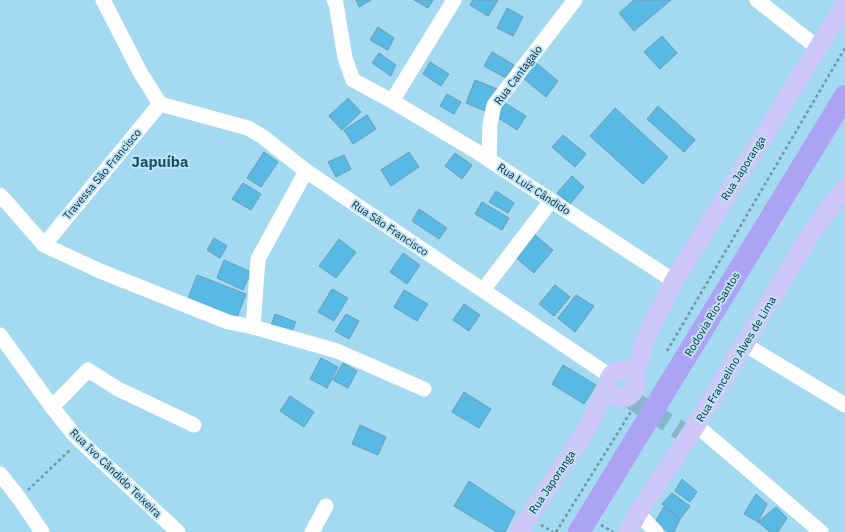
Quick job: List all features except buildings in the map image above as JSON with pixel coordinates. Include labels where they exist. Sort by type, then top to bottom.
[{"type":"highway","name":"Rodovia Rio-Santos","points":[[579,532],[845,96]]},
{"type":"main road","name":"Rua Japoranga","points":[[519,532],[585,432],[617,387],[647,335],[674,281],[845,4]]},
{"type":"main road","name":"Rua Francelino Alves de Lima","points":[[628,532],[638,513],[696,425],[809,236],[845,187]]},
{"type":"main road","name":"Rua Japoranga","points":[[617,387],[627,397],[633,393],[636,386],[634,377],[647,335]]},
{"type":"main road","points":[[617,387],[624,370],[628,371],[634,377]]},
{"type":"street","points":[[103,0],[140,72],[160,104]]},
{"type":"street","name":"Rua Luiz Cândido","points":[[334,0],[336,4],[345,58],[353,80],[392,101],[474,150],[674,281]]},
{"type":"street","points":[[392,101],[454,0]]},
{"type":"street","name":"Rua Cantagalo","points":[[489,160],[490,124],[494,105],[575,0]]},
{"type":"street","points":[[757,0],[818,48]]},
{"type":"street","name":"Rua São Francisco","points":[[160,104],[248,128],[263,137],[306,171],[483,290],[617,387]]},
{"type":"street","name":"Travessa São Francisco","points":[[44,245],[160,104]]},
{"type":"street","points":[[253,327],[258,259],[306,171]]},
{"type":"street","points":[[0,195],[44,245],[100,271],[228,322],[253,327],[337,351],[424,389]]},
{"type":"street","points":[[483,290],[551,201]]},
{"type":"street","name":"Rua Ivo Cãndido Teixeira","points":[[0,335],[52,407],[80,441],[178,532]]},
{"type":"street","points":[[744,344],[845,405]]},
{"type":"street","points":[[52,407],[88,370],[118,389],[194,425]]},
{"type":"street","points":[[696,425],[821,532]]},
{"type":"street","points":[[0,474],[19,498],[42,532]]},
{"type":"street","points":[[312,532],[326,506]]},
{"type":"street","points":[[638,513],[656,532]]},
{"type":"path","points":[[666,354],[845,48]]},
{"type":"path","points":[[556,532],[617,387]]},
{"type":"path","points":[[19,498],[80,441]]},
{"type":"tunnel","points":[[627,397],[689,436]]},
{"type":"district","name":"Japuíba","points":[[160,161]]}]
